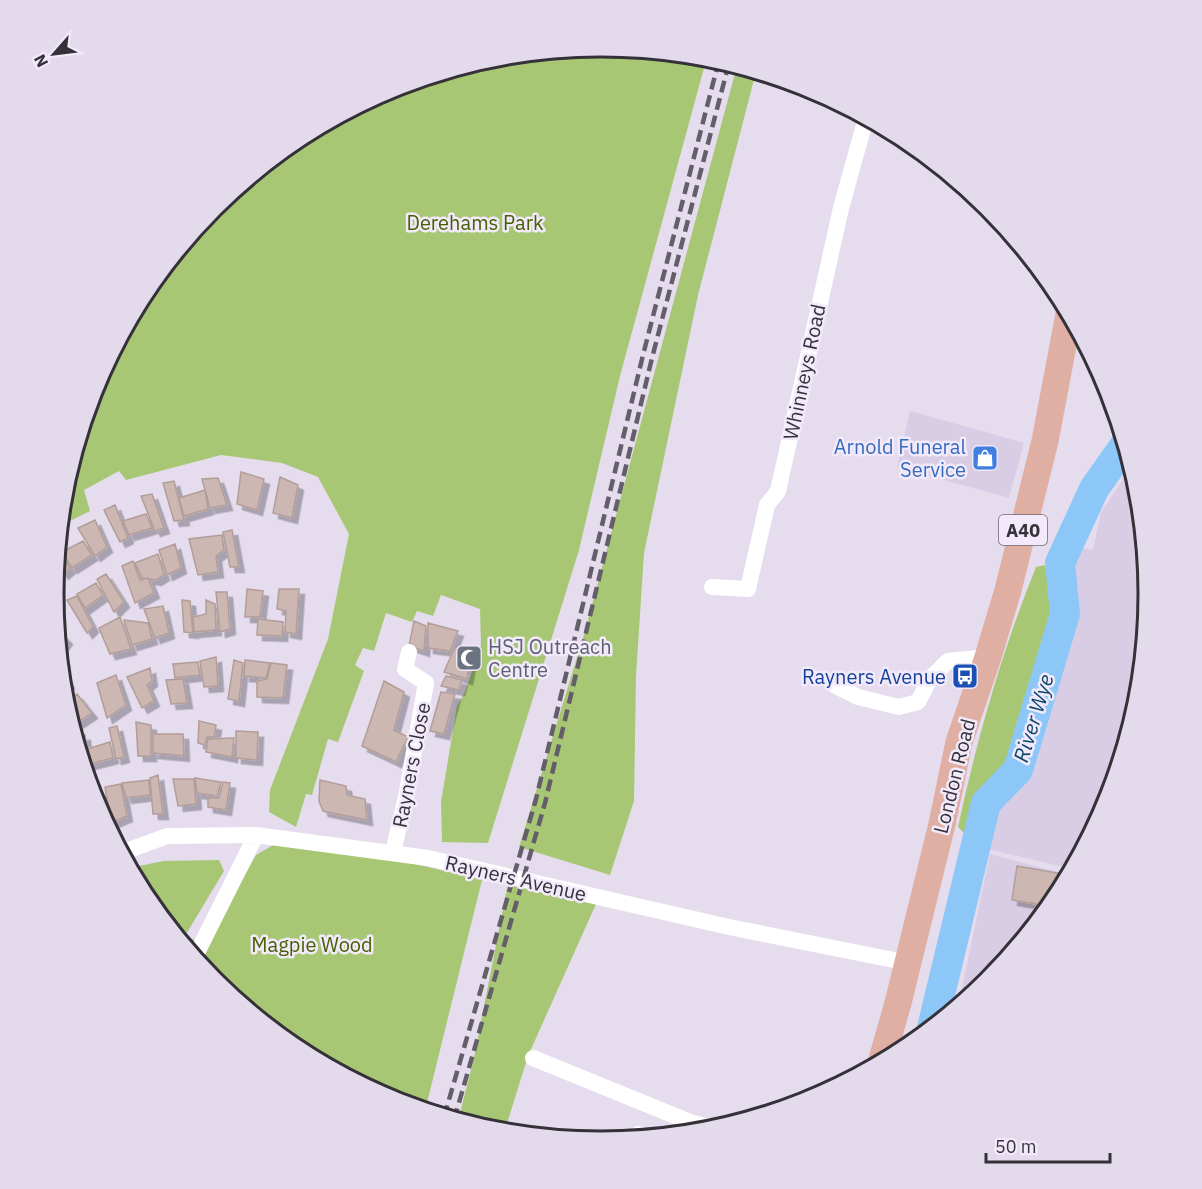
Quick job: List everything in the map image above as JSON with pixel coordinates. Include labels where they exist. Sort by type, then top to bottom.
[{"type":"main road","name":"London Road","points":[[884,1051],[909,963],[942,824],[958,742],[988,657],[1008,590],[1045,441],[1067,327]]},
{"type":"street","name":"Whinneys Road","points":[[712,587],[748,589],[767,505],[778,491],[841,208],[865,126]]},
{"type":"street","name":"Rayners Close","points":[[393,852],[406,797],[426,683],[405,669],[409,652]]},
{"type":"street","points":[[834,685],[858,697],[899,707],[918,702],[930,679],[948,661],[988,657]]},
{"type":"street","points":[[198,950],[256,835]]},
{"type":"street","name":"Rayners Avenue","points":[[129,850],[167,836],[256,835],[393,852],[729,927],[909,963]]},
{"type":"street","points":[[533,1058],[696,1123]]},
{"type":"shaded area","points":[[910,411],[1024,443],[1009,498],[897,467]]},
{"type":"shaded area","points":[[1125,477],[1134,524],[1137,559],[1137,630],[1134,665],[1120,734],[1098,800],[1064,867],[978,847],[990,807],[1013,786],[1028,747],[1063,624],[1061,586],[1055,562],[1061,543],[1093,550],[1101,512]]},
{"type":"shaded area","points":[[990,854],[1060,873],[1048,893],[1005,949],[961,994]]},
{"type":"green space","name":"Derehams Park","points":[[601,57],[636,58],[704,67],[620,376],[579,550],[488,843],[442,842],[441,802],[457,706],[465,692],[481,645],[480,609],[441,595],[433,616],[417,611],[412,622],[386,613],[374,651],[363,648],[355,665],[364,671],[338,742],[328,739],[312,795],[306,794],[296,827],[269,812],[270,790],[328,639],[349,534],[318,477],[282,463],[221,455],[126,480],[119,471],[84,490],[90,511],[68,522],[82,455],[92,422],[119,357],[154,296],[197,240],[221,214],[274,168],[332,129],[363,112],[428,86],[496,67],[566,58]]},
{"type":"green space","points":[[735,74],[740,75],[754,80],[698,295],[644,553],[636,676],[634,801],[610,875],[519,847],[583,638]]},
{"type":"green space","points":[[1045,565],[1052,594],[1052,620],[1024,718],[1005,775],[999,786],[978,798],[966,835],[958,827],[991,696],[1036,567]]},
{"type":"green space","name":"Magpie Wood","points":[[275,844],[411,863],[482,880],[427,1103],[363,1077],[302,1041],[247,999],[200,952],[201,948],[194,946],[187,937],[206,945],[256,855]]},
{"type":"green space","name":"Magpie Wood","points":[[219,860],[224,871],[186,935],[154,893],[138,866],[164,861]]},
{"type":"green space","points":[[509,878],[596,904],[528,1056],[507,1124],[460,1113],[474,1058]]},
{"type":"building","points":[[241,472],[264,479],[257,510],[237,504]]},
{"type":"building","points":[[280,477],[298,485],[292,518],[273,513]]},
{"type":"building","points":[[218,478],[227,505],[210,508],[202,479]]},
{"type":"building","points":[[174,481],[184,520],[174,521],[163,483]]},
{"type":"building","points":[[205,490],[208,509],[184,516],[179,498]]},
{"type":"building","points":[[152,494],[164,528],[155,531],[141,496]]},
{"type":"building","points":[[115,505],[128,538],[120,542],[104,510]]},
{"type":"building","points":[[146,514],[152,528],[129,535],[123,521]]},
{"type":"building","points":[[95,520],[107,547],[95,556],[78,528]]},
{"type":"building","points":[[232,530],[239,567],[230,567],[223,532]]},
{"type":"building","points":[[222,535],[224,550],[216,556],[218,572],[198,575],[189,539]]},
{"type":"building","points":[[83,541],[92,555],[72,568],[65,557],[66,550]]},
{"type":"building","points":[[175,544],[181,568],[167,575],[159,550]]},
{"type":"building","points":[[158,554],[164,575],[156,580],[142,578],[135,563]]},
{"type":"building","points":[[65,561],[70,568],[65,573]]},
{"type":"building","points":[[133,561],[140,580],[148,578],[154,593],[135,603],[122,566]]},
{"type":"building","points":[[106,574],[124,602],[114,612],[97,579]]},
{"type":"building","points":[[96,583],[103,595],[85,608],[77,594]]},
{"type":"building","points":[[247,589],[263,591],[260,617],[245,617]]},
{"type":"building","points":[[279,589],[299,589],[296,634],[285,632],[286,611],[277,609]]},
{"type":"building","points":[[216,592],[227,592],[230,629],[220,632]]},
{"type":"building","points":[[77,596],[93,627],[87,633],[67,600]]},
{"type":"building","points":[[182,600],[190,601],[193,633],[184,632]]},
{"type":"building","points":[[206,600],[215,604],[216,630],[194,632],[193,617],[206,614]]},
{"type":"building","points":[[163,606],[169,633],[155,638],[144,609]]},
{"type":"building","points":[[120,617],[131,649],[110,654],[99,628]]},
{"type":"building","points":[[258,619],[283,622],[282,636],[257,635]]},
{"type":"building","points":[[124,620],[148,623],[152,639],[132,645]]},
{"type":"building","points":[[414,621],[426,626],[424,651],[409,646]]},
{"type":"building","points":[[428,623],[458,631],[450,651],[428,648]]},
{"type":"building","points":[[454,649],[472,652],[467,679],[444,672]]},
{"type":"building","points":[[216,657],[218,686],[204,687],[200,661]]},
{"type":"building","points":[[234,660],[243,663],[239,701],[228,699]]},
{"type":"building","points":[[245,660],[270,663],[266,678],[244,676]]},
{"type":"building","points":[[198,662],[200,675],[175,678],[173,664]]},
{"type":"building","points":[[271,663],[287,665],[283,698],[257,697],[257,681],[267,679]]},
{"type":"building","points":[[150,668],[152,681],[147,685],[154,701],[142,708],[127,677]]},
{"type":"building","points":[[116,675],[126,705],[107,718],[97,683]]},
{"type":"building","points":[[446,676],[462,680],[459,690],[441,686]]},
{"type":"building","points":[[183,679],[187,703],[171,704],[166,680]]},
{"type":"building","points":[[384,681],[404,692],[394,730],[408,737],[396,762],[362,746]]},
{"type":"building","points":[[441,692],[455,694],[444,734],[430,731]]},
{"type":"building","points":[[77,694],[92,713],[79,722],[74,699]]},
{"type":"building","points":[[199,721],[216,725],[214,737],[207,737],[205,745],[198,743]]},
{"type":"building","points":[[136,722],[151,725],[151,756],[138,756]]},
{"type":"building","points":[[117,726],[124,757],[116,759],[109,728]]},
{"type":"building","points":[[236,731],[258,732],[257,760],[236,758]]},
{"type":"building","points":[[153,734],[183,734],[184,756],[153,753]]},
{"type":"building","points":[[234,738],[232,757],[206,752],[208,739]]},
{"type":"building","points":[[110,742],[113,758],[91,764],[87,749]]},
{"type":"building","points":[[158,775],[163,814],[153,814],[150,778]]},
{"type":"building","points":[[195,778],[221,782],[217,796],[197,793]]},
{"type":"building","points":[[173,779],[194,779],[196,804],[178,806]]},
{"type":"building","points":[[149,780],[150,795],[126,798],[122,783]]},
{"type":"building","points":[[320,780],[346,786],[347,795],[365,799],[367,820],[323,811],[319,801]]},
{"type":"building","points":[[223,782],[230,783],[226,810],[208,807],[208,798],[219,798]]},
{"type":"building","points":[[121,784],[127,816],[114,822],[109,810],[105,787]]},
{"type":"building","points":[[1017,866],[1060,873],[1038,907],[1036,904],[1012,900]]},
{"type":"waterway","name":"River Wye","points":[[935,1015],[986,803],[1018,770],[1065,614],[1060,563],[1094,489],[1119,453]]},
{"type":"railway","points":[[446,1109],[536,799],[643,355],[717,69]]},
{"type":"railway","points":[[456,1112],[545,803],[652,358],[727,72]]},
{"type":"place","name":"Arnold Funeral Service","points":[[985,458]]},
{"type":"place","name":"HSJ Outreach Centre","points":[[469,658]]},
{"type":"place","name":"Rayners Avenue","points":[[965,676]]}]
